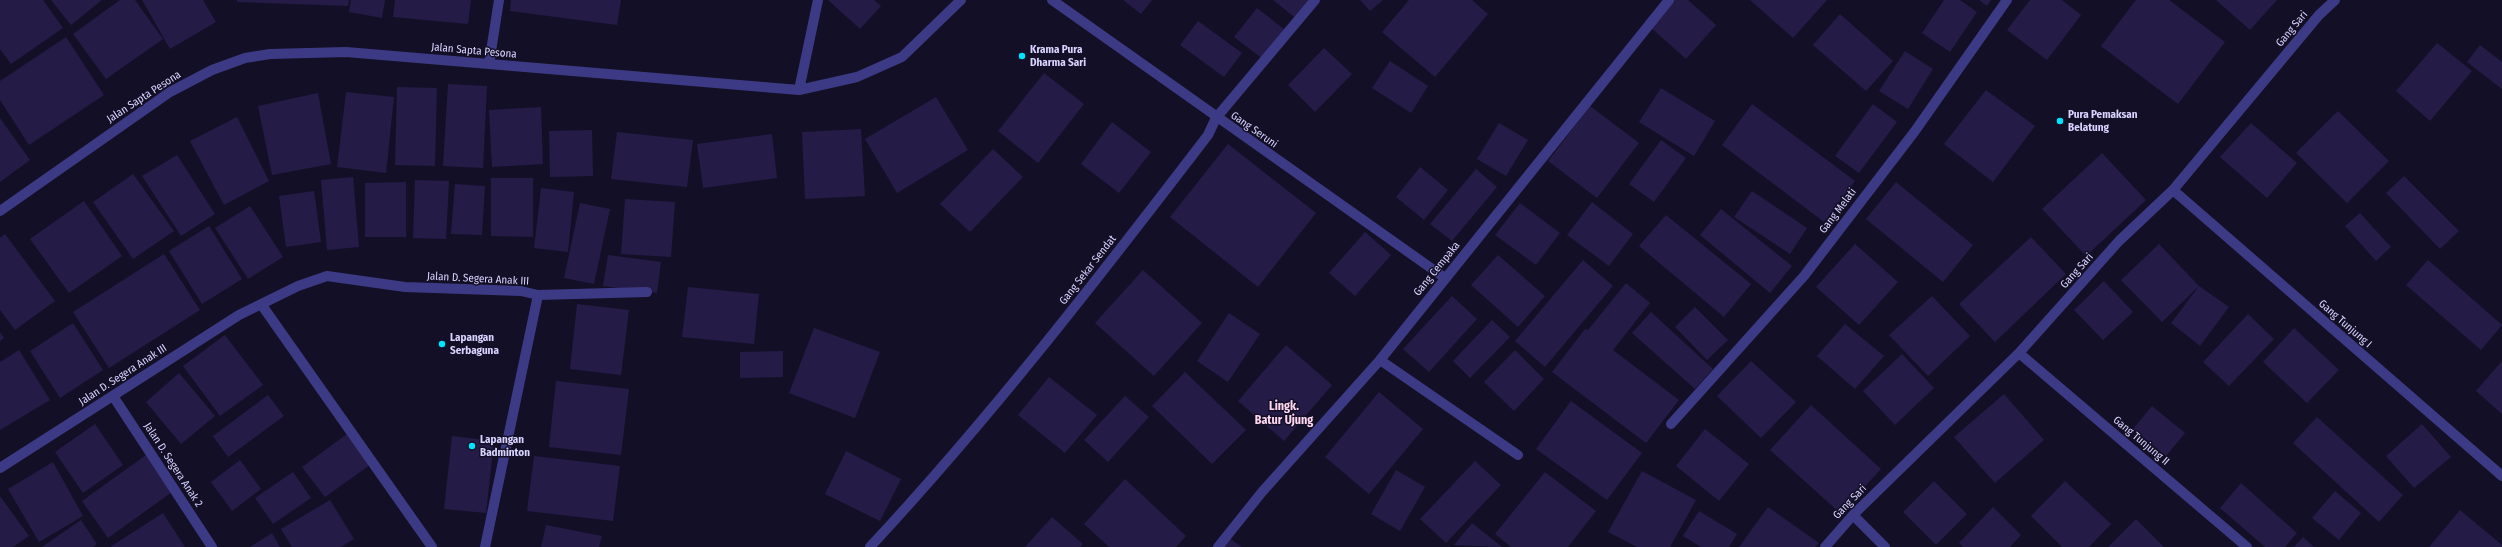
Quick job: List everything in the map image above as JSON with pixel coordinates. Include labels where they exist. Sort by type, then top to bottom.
[{"type":"street","points":[[489,64],[499,0]]},
{"type":"street","points":[[799,90],[818,0]]},
{"type":"street","name":"Jalan Sapta Pesona","points":[[0,211],[170,92],[212,70],[245,58],[307,52],[346,52],[799,90],[858,77],[902,57],[961,0]]},
{"type":"street","name":"Gang Seruni","points":[[1052,0],[1216,118],[1445,278]]},
{"type":"street","name":"Gang Sekar Sendat","points":[[870,547],[963,442],[1047,342],[1199,147],[1216,118],[1315,0]]},
{"type":"street","name":"Gang Cempaka","points":[[1218,547],[1262,492],[1380,360],[1669,0]]},
{"type":"street","name":"Gang Melati","points":[[1671,424],[1804,276],[1914,131],[2007,0]]},
{"type":"street","name":"Gang Sari","points":[[1825,547],[1853,515],[2019,353],[2119,241],[2173,190],[2319,15],[2335,0]]},
{"type":"street","name":"Gang Tunjung I","points":[[2173,190],[2502,476]]},
{"type":"street","name":"Jalan D. Segera Anak III","points":[[0,468],[261,304],[327,276],[405,287],[521,291],[538,295],[485,547]]},
{"type":"street","points":[[538,295],[647,292]]},
{"type":"street","points":[[261,304],[432,547]]},
{"type":"street","name":"Gang Tunjung II","points":[[2019,353],[2247,547]]},
{"type":"street","points":[[1380,360],[1518,455]]},
{"type":"street","name":"Jalan D. Segera Anak 2","points":[[113,396],[212,547]]},
{"type":"street","points":[[1853,515],[1885,547]]},
{"type":"building","points":[[0,0],[43,0],[63,28],[11,64],[0,49]]},
{"type":"building","points":[[51,0],[102,0],[71,25]]},
{"type":"building","points":[[120,0],[135,0],[163,39],[106,79],[73,34]]},
{"type":"building","points":[[142,0],[203,0],[216,22],[170,49]]},
{"type":"building","points":[[237,0],[349,0],[348,6],[237,2]]},
{"type":"building","points":[[351,0],[385,0],[382,18],[349,12]]},
{"type":"building","points":[[395,0],[471,0],[468,24],[393,17]]},
{"type":"building","points":[[511,0],[621,0],[617,25],[510,11]]},
{"type":"building","points":[[828,0],[874,0],[881,6],[860,29]]},
{"type":"building","points":[[1123,0],[1152,0],[1141,14]]},
{"type":"building","points":[[1273,0],[1313,0],[1298,20]]},
{"type":"building","points":[[1360,0],[1383,0],[1370,11]]},
{"type":"building","points":[[1409,0],[1472,0],[1488,14],[1435,77],[1382,32]]},
{"type":"building","points":[[1672,0],[1688,0],[1716,25],[1686,59],[1649,26]]},
{"type":"building","points":[[1750,0],[1827,0],[1793,38]]},
{"type":"building","points":[[1944,0],[1960,0],[1977,12],[1950,52],[1922,33]]},
{"type":"building","points":[[1979,0],[1991,0],[1987,6]]},
{"type":"building","points":[[2030,0],[2062,0],[2081,15],[2047,60],[2007,30]]},
{"type":"building","points":[[2136,0],[2169,0],[2225,42],[2178,104],[2101,46]]},
{"type":"building","points":[[2216,0],[2277,0],[2250,30]]},
{"type":"building","points":[[1257,8],[1285,30],[1263,59],[1234,37]]},
{"type":"building","points":[[1840,14],[1893,61],[1866,91],[1813,45]]},
{"type":"building","points":[[1198,21],[1242,53],[1224,77],[1180,45]]},
{"type":"building","points":[[66,37],[104,95],[29,145],[0,100],[0,81]]},
{"type":"building","points":[[2437,43],[2472,71],[2430,121],[2396,91]]},
{"type":"building","points":[[2480,45],[2502,62],[2502,89],[2467,62]]},
{"type":"building","points":[[1324,48],[1352,74],[1315,112],[1288,85]]},
{"type":"building","points":[[1905,51],[1933,69],[1908,109],[1879,91]]},
{"type":"building","points":[[1390,61],[1428,86],[1411,113],[1372,88]]},
{"type":"building","points":[[1044,73],[1084,104],[1038,163],[998,131]]},
{"type":"building","points":[[448,84],[487,86],[483,168],[443,166]]},
{"type":"building","points":[[397,87],[437,88],[435,166],[395,165]]},
{"type":"building","points":[[1661,88],[1715,121],[1694,156],[1639,122]]},
{"type":"building","points":[[1986,90],[2035,126],[1993,182],[1944,144]]},
{"type":"building","points":[[346,92],[394,97],[386,173],[337,167]]},
{"type":"building","points":[[318,93],[331,164],[272,175],[258,106]]},
{"type":"building","points":[[936,97],[968,150],[897,193],[865,139]]},
{"type":"building","points":[[1752,104],[1855,181],[1824,222],[1722,145]]},
{"type":"building","points":[[1873,104],[1897,122],[1859,173],[1835,156]]},
{"type":"building","points":[[1590,106],[1639,143],[1597,198],[1548,161]]},
{"type":"building","points":[[541,107],[543,164],[492,167],[489,110]]},
{"type":"building","points":[[2338,111],[2389,161],[2347,203],[2296,153]]},
{"type":"building","points":[[237,117],[269,181],[224,205],[190,141]]},
{"type":"building","points":[[0,118],[30,160],[0,182]]},
{"type":"building","points":[[1112,122],[1151,152],[1119,193],[1081,164]]},
{"type":"building","points":[[1499,123],[1528,140],[1506,176],[1477,159]]},
{"type":"building","points":[[2251,123],[2297,163],[2267,198],[2220,157]]},
{"type":"building","points":[[861,129],[865,196],[805,199],[802,132]]},
{"type":"building","points":[[592,130],[593,176],[550,177],[549,131]]},
{"type":"building","points":[[617,132],[693,140],[687,187],[611,179]]},
{"type":"building","points":[[772,134],[777,178],[703,188],[697,144]]},
{"type":"building","points":[[1661,140],[1686,158],[1654,202],[1629,184]]},
{"type":"building","points":[[1228,144],[1316,213],[1258,287],[1170,217]]},
{"type":"building","points":[[993,149],[1023,177],[970,232],[940,204]]},
{"type":"building","points":[[2102,153],[2146,200],[2086,256],[2042,209]]},
{"type":"building","points":[[177,155],[215,214],[181,236],[142,176]]},
{"type":"building","points":[[1420,167],[1448,190],[1424,220],[1396,197]]},
{"type":"building","points":[[1476,169],[1497,187],[1452,241],[1430,224]]},
{"type":"building","points":[[133,174],[174,231],[133,259],[93,202]]},
{"type":"building","points":[[2404,176],[2459,231],[2440,249],[2386,193]]},
{"type":"building","points":[[353,177],[359,247],[327,250],[321,180]]},
{"type":"building","points":[[491,178],[533,178],[533,237],[491,236]]},
{"type":"building","points":[[415,180],[449,181],[446,239],[413,238]]},
{"type":"building","points":[[406,182],[406,237],[365,237],[365,183]]},
{"type":"building","points":[[1896,182],[1973,245],[1943,282],[1866,219]]},
{"type":"building","points":[[455,184],[485,186],[482,235],[451,234]]},
{"type":"building","points":[[541,188],[574,192],[568,252],[534,248]]},
{"type":"building","points":[[314,191],[321,242],[286,247],[279,196]]},
{"type":"building","points":[[1752,191],[1807,228],[1790,254],[1734,217]]},
{"type":"building","points":[[625,199],[675,202],[671,257],[621,254]]},
{"type":"building","points":[[84,201],[122,256],[69,293],[30,239]]},
{"type":"building","points":[[1592,202],[1633,234],[1609,266],[1567,235]]},
{"type":"building","points":[[580,203],[610,209],[594,284],[564,278]]},
{"type":"building","points":[[1520,203],[1560,233],[1536,265],[1495,235]]},
{"type":"building","points":[[250,206],[283,257],[248,279],[215,228]]},
{"type":"building","points":[[1721,209],[1792,266],[1770,293],[1700,235]]},
{"type":"building","points":[[2360,213],[2391,247],[2376,261],[2345,226]]},
{"type":"building","points":[[1666,215],[1751,284],[1724,317],[1639,246]]},
{"type":"building","points":[[209,226],[242,279],[202,304],[169,251]]},
{"type":"building","points":[[1365,232],[1391,255],[1355,296],[1329,273]]},
{"type":"building","points":[[5,234],[55,301],[15,330],[0,310],[0,238]]},
{"type":"building","points":[[2031,237],[2066,274],[1995,342],[1959,304]]},
{"type":"building","points":[[1855,244],[1898,282],[1859,325],[1816,287]]},
{"type":"building","points":[[2159,244],[2199,286],[2162,322],[2121,280]]},
{"type":"building","points":[[164,254],[200,310],[109,368],[73,312]]},
{"type":"building","points":[[608,255],[661,262],[657,293],[603,286]]},
{"type":"building","points":[[1498,255],[1545,296],[1518,327],[1471,285]]},
{"type":"building","points":[[1583,260],[1613,286],[1545,367],[1515,341]]},
{"type":"building","points":[[2428,260],[2502,325],[2481,350],[2406,285]]},
{"type":"building","points":[[1143,270],[1202,323],[1154,376],[1095,323]]},
{"type":"building","points":[[2104,281],[2133,312],[2103,340],[2074,310]]},
{"type":"building","points":[[1626,283],[1650,303],[1613,350],[1679,400],[1646,443],[1552,372],[1585,329],[1588,330]]},
{"type":"building","points":[[2199,286],[2229,307],[2200,346],[2171,323]]},
{"type":"building","points":[[688,287],[759,294],[754,344],[682,337]]},
{"type":"building","points":[[1452,296],[1477,319],[1429,372],[1403,349]]},
{"type":"building","points":[[1932,296],[1970,336],[1928,376],[1889,335]]},
{"type":"building","points":[[577,304],[629,310],[621,375],[570,369]]},
{"type":"building","points":[[1695,307],[1728,340],[1707,360],[1675,327]]},
{"type":"building","points":[[1651,312],[1713,369],[1695,389],[1632,333]]},
{"type":"building","points":[[1229,313],[1260,334],[1228,382],[1197,361]]},
{"type":"building","points":[[2248,314],[2274,339],[2229,386],[2203,362]]},
{"type":"building","points":[[1492,320],[1510,337],[1470,378],[1453,361]]},
{"type":"building","points":[[73,323],[103,370],[60,398],[30,351]]},
{"type":"building","points":[[1845,324],[1884,356],[1855,389],[1817,356]]},
{"type":"building","points":[[814,328],[880,352],[855,418],[789,393]]},
{"type":"building","points":[[2294,328],[2339,370],[2307,403],[2263,362]]},
{"type":"building","points":[[0,332],[4,338],[0,341]]},
{"type":"building","points":[[225,335],[263,385],[220,416],[183,366]]},
{"type":"building","points":[[1286,345],[1332,385],[1284,441],[1238,401]]},
{"type":"building","points":[[19,350],[50,400],[0,430],[0,362]]},
{"type":"building","points":[[1515,350],[1544,379],[1514,411],[1484,382]]},
{"type":"building","points":[[783,351],[783,377],[740,378],[740,352]]},
{"type":"building","points":[[1902,354],[1934,388],[1895,425],[1863,391]]},
{"type":"building","points":[[1751,361],[1796,402],[1761,438],[1717,396]]},
{"type":"building","points":[[2502,361],[2502,414],[2476,391]]},
{"type":"building","points":[[1185,372],[1246,430],[1212,464],[1152,406]]},
{"type":"building","points":[[179,373],[215,416],[181,444],[146,402]]},
{"type":"building","points":[[1049,377],[1097,415],[1065,453],[1018,415]]},
{"type":"building","points":[[556,381],[629,389],[621,455],[549,447]]},
{"type":"building","points":[[1379,392],[1423,429],[1369,494],[1325,457]]},
{"type":"building","points":[[2004,394],[2044,440],[1995,483],[1954,437]]},
{"type":"building","points":[[268,395],[284,416],[228,457],[213,436]]},
{"type":"building","points":[[1125,396],[1149,417],[1108,462],[1084,440]]},
{"type":"building","points":[[1571,401],[1642,453],[1607,500],[1536,449]]},
{"type":"building","points":[[1811,405],[1881,469],[1840,513],[1770,450]]},
{"type":"building","points":[[2152,406],[2185,433],[2166,456],[2133,429]]},
{"type":"building","points":[[2317,417],[2403,495],[2379,522],[2293,443]]},
{"type":"building","points":[[95,424],[123,465],[83,493],[55,452]]},
{"type":"building","points":[[2422,424],[2451,457],[2414,488],[2386,456]]},
{"type":"building","points":[[1705,429],[1749,464],[1719,501],[1676,466]]},
{"type":"building","points":[[347,434],[370,465],[325,497],[302,467]]},
{"type":"building","points":[[452,436],[494,441],[486,513],[444,509]]},
{"type":"building","points":[[846,451],[901,479],[880,521],[825,494]]},
{"type":"building","points":[[146,455],[172,492],[108,538],[82,501]]},
{"type":"building","points":[[534,456],[620,466],[613,521],[527,511]]},
{"type":"building","points":[[240,460],[261,489],[232,511],[211,482]]},
{"type":"building","points":[[1475,461],[1501,485],[1446,543],[1420,519]]},
{"type":"building","points":[[53,462],[83,516],[39,542],[8,489]]},
{"type":"building","points":[[1396,470],[1425,487],[1400,531],[1371,514]]},
{"type":"building","points":[[1642,471],[1696,500],[1670,547],[1637,547],[1608,532]]},
{"type":"building","points":[[293,472],[311,498],[273,524],[255,498]]},
{"type":"building","points":[[1545,472],[1596,511],[1568,547],[1511,547],[1495,534]]},
{"type":"building","points":[[1125,479],[1186,536],[1176,547],[1109,547],[1084,524]]},
{"type":"building","points":[[1934,481],[1967,514],[1936,545],[1903,512]]},
{"type":"building","points":[[2065,481],[2111,524],[2089,547],[2062,547],[2031,516]]},
{"type":"building","points":[[2241,483],[2297,533],[2285,547],[2265,547],[2220,508]]},
{"type":"building","points":[[2335,491],[2361,513],[2339,540],[2312,518]]},
{"type":"building","points":[[0,496],[29,536],[13,547],[0,547]]},
{"type":"building","points":[[330,500],[354,539],[341,547],[292,547],[281,529]]},
{"type":"building","points":[[1768,507],[1819,543],[1815,547],[1739,547]]},
{"type":"building","points":[[1993,507],[2021,535],[2010,547],[1963,547],[1959,543]]},
{"type":"building","points":[[2460,510],[2502,545],[2502,547],[2429,547]]},
{"type":"building","points":[[1699,511],[1737,534],[1729,547],[1701,547],[1683,536]]},
{"type":"building","points":[[163,513],[185,547],[110,547]]},
{"type":"building","points":[[1052,517],[1083,544],[1080,547],[1025,547]]},
{"type":"building","points":[[2136,519],[2164,547],[2108,547]]},
{"type":"building","points":[[81,520],[97,544],[93,547],[42,547]]},
{"type":"building","points":[[1472,523],[1502,547],[1454,545]]},
{"type":"building","points":[[546,525],[602,536],[599,547],[541,547]]},
{"type":"building","points":[[272,533],[280,547],[250,547]]},
{"type":"building","points":[[2303,537],[2314,547],[2294,547]]},
{"type":"building","points":[[1229,538],[1242,547],[1222,547]]},
{"type":"place","name":"Krama Pura Dharma Sari","points":[[1022,56]]},
{"type":"place","name":"Pura Pemaksan Belatung","points":[[2060,121]]},
{"type":"place","name":"Lapangan Serbaguna","points":[[442,344]]},
{"type":"place","name":"Lapangan Badminton","points":[[472,446]]},
{"type":"district","name":"Lingk. Batur Ujung","points":[[1284,414]]}]
